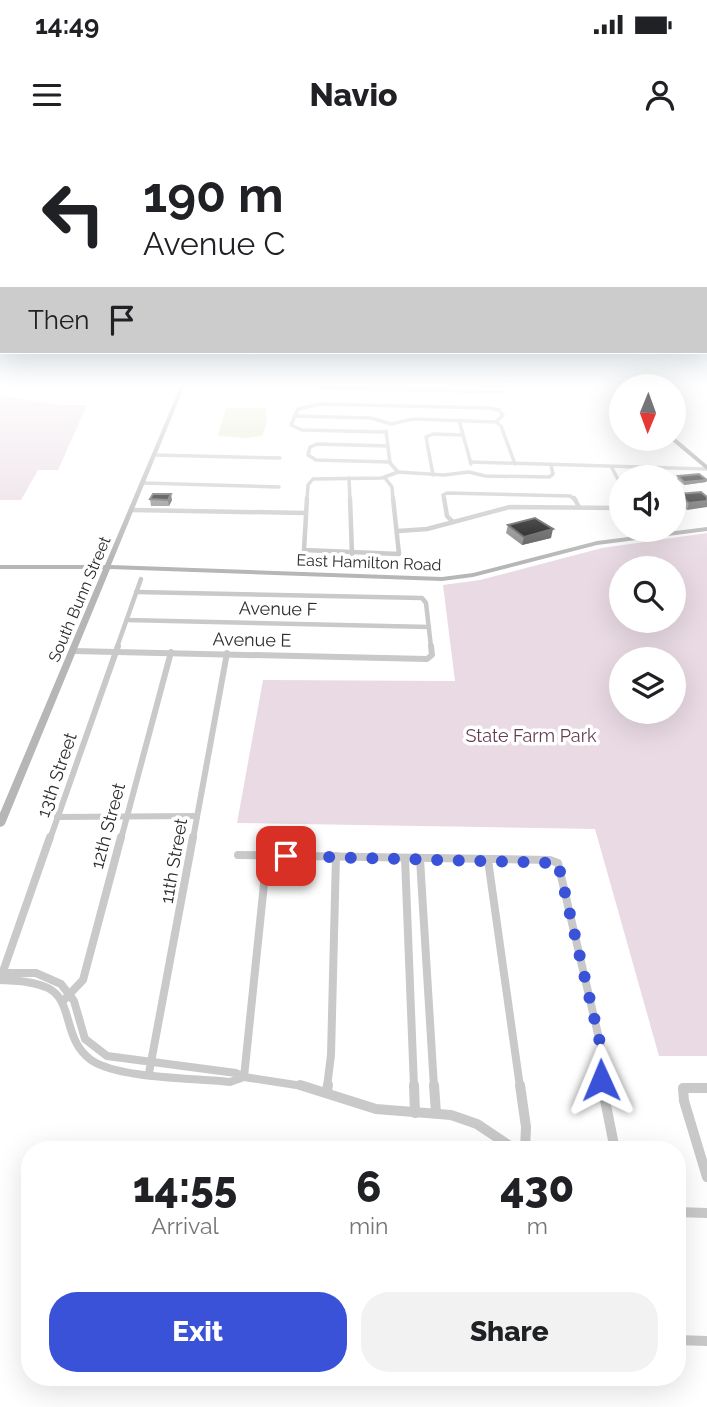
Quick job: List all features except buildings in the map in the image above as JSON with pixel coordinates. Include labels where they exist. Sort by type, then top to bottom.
[{"type":"highway","points":[[687,444],[707,461]]},
{"type":"highway","points":[[686,450],[707,468]]},
{"type":"street","name":"South Bunn Street","points":[[0,824],[159,444]]},
{"type":"street","points":[[317,444],[310,447],[308,455],[316,460],[390,462]]},
{"type":"street","points":[[321,444],[388,446],[390,462],[398,472]]},
{"type":"street","points":[[427,444],[433,475]]},
{"type":"street","points":[[466,444],[471,463],[469,472]]},
{"type":"street","points":[[508,444],[515,464]]},
{"type":"street","points":[[155,455],[280,458]]},
{"type":"street","points":[[471,463],[609,468]]},
{"type":"street","points":[[385,478],[392,487],[400,551],[397,555],[306,551],[303,548],[308,485],[312,479],[385,478],[398,472],[457,475],[469,472],[485,476],[549,477],[553,474],[551,465]]},
{"type":"street","points":[[686,468],[707,468]]},
{"type":"street","points":[[349,478],[352,554]]},
{"type":"street","points":[[144,483],[279,486]]},
{"type":"street","points":[[453,522],[446,513],[443,495],[447,493],[570,496],[576,499],[579,507]]},
{"type":"street","points":[[398,531],[419,530],[510,507],[609,508]]},
{"type":"street","points":[[132,509],[306,513]]},
{"type":"street","name":"East Hamilton Road","points":[[686,530],[707,528]]},
{"type":"street","name":"East Hamilton Road","points":[[0,567],[109,566],[442,579],[473,575],[609,541]]},
{"type":"street","name":"13th Street","points":[[1,976],[141,579]]},
{"type":"street","points":[[136,592],[424,599],[429,627]]},
{"type":"street","name":"Avenue F","points":[[127,620],[429,627]]},
{"type":"street","name":"Avenue E","points":[[73,651],[431,658],[429,627]]},
{"type":"street","name":"12th Street","points":[[66,998],[83,980],[171,652]]},
{"type":"street","name":"11th Street","points":[[149,1073],[227,653]]},
{"type":"street","points":[[57,817],[197,816]]},
{"type":"street","points":[[238,855],[558,863],[601,1047],[602,1091],[613,1141]]},
{"type":"street","points":[[244,1077],[267,855]]},
{"type":"street","points":[[327,1091],[331,1055],[336,856]]},
{"type":"street","points":[[404,859],[415,1112]]},
{"type":"street","points":[[420,859],[436,1113]]},
{"type":"street","points":[[488,860],[523,1102],[525,1141]]},
{"type":"street","points":[[1,976],[41,983],[66,998],[85,1039],[107,1056],[288,1082],[327,1091],[376,1109],[436,1113],[477,1124],[502,1141]]},
{"type":"street","points":[[66,998],[73,1040],[85,1055],[106,1066],[230,1082],[244,1077]]},
{"type":"street","points":[[707,1088],[683,1088],[684,1101],[707,1177]]},
{"type":"street","points":[[686,1212],[707,1213]]},
{"type":"street","points":[[686,1340],[707,1341]]},
{"type":"green space","points":[[0,444],[70,444],[58,470],[38,470],[21,500],[0,500]]},
{"type":"green space","name":"State Farm Park","points":[[707,533],[707,1056],[659,1056],[595,829],[237,823],[263,680],[455,681],[443,585],[480,580],[602,548],[644,542],[686,542],[686,536]]},
{"type":"route","points":[[286,856],[550,860],[558,863],[588,1001],[601,1047],[601,1080]]}]
